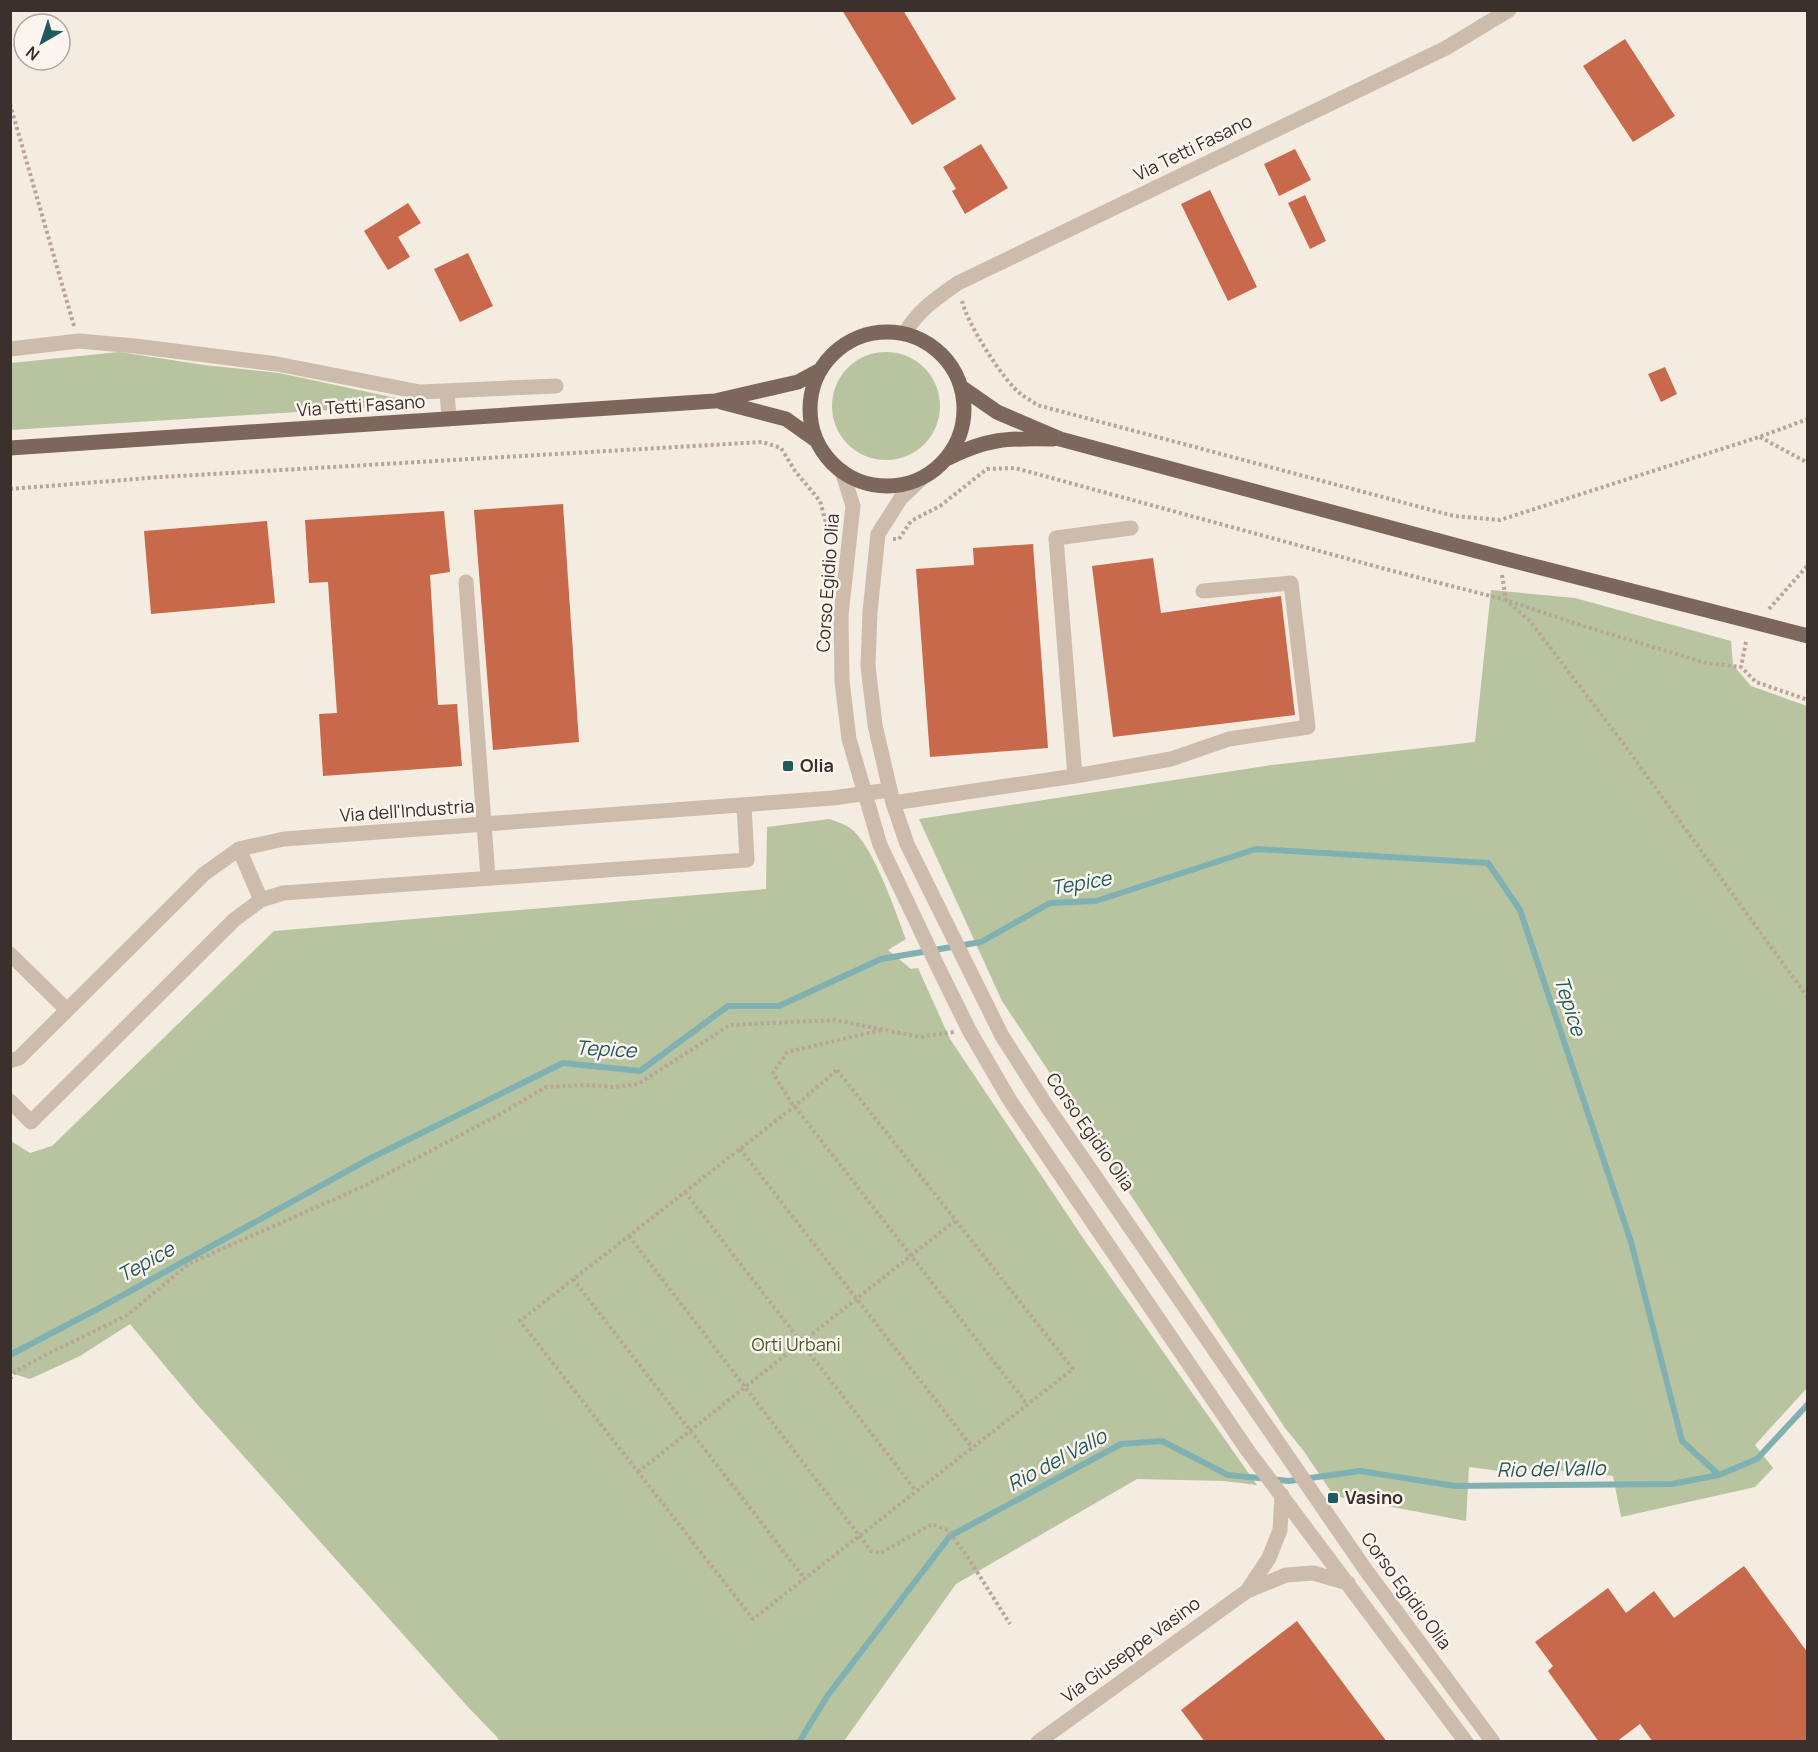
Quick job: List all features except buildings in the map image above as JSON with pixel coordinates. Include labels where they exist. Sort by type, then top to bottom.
[{"type":"main road","points":[[880,332],[905,333],[924,341],[940,353],[953,369],[962,387],[964,412],[959,437],[946,459],[935,470],[922,478],[902,484],[881,485],[860,480],[842,471],[828,458],[818,441],[811,418],[812,393],[820,370],[836,351],[856,338],[880,332]]},
{"type":"main road","name":"Via Tetti Fasano","points":[[10,448],[715,401],[798,382],[820,370]]},
{"type":"main road","points":[[962,387],[997,412],[1060,439],[1499,557],[1808,636]]},
{"type":"main road","name":"Via Tetti Fasano","points":[[715,401],[786,419],[818,441]]},
{"type":"main road","points":[[946,459],[970,447],[995,440],[1060,439]]},
{"type":"street","name":"Via Tetti Fasano","points":[[905,333],[912,320],[924,307],[957,283],[1446,48],[1509,10]]},
{"type":"street","points":[[10,349],[79,341],[135,346],[277,364],[420,392],[556,386]]},
{"type":"street","points":[[447,391],[449,418]]},
{"type":"street","name":"Corso Egidio Olia","points":[[842,471],[853,506],[842,615],[842,681],[849,740],[880,845],[938,967],[969,1030],[1009,1099],[1248,1450],[1466,1742]]},
{"type":"street","name":"Corso Egidio Olia","points":[[922,478],[901,498],[878,534],[868,666],[875,725],[891,796],[907,844],[1002,1036],[1046,1105],[1365,1569],[1493,1742]]},
{"type":"street","points":[[1075,776],[1056,538],[1131,528]]},
{"type":"street","points":[[466,582],[488,878]]},
{"type":"street","name":"Via dell'Industria","points":[[10,1061],[19,1058],[204,874],[239,849],[284,839],[864,795],[891,796],[1075,776],[1171,759],[1229,740],[1308,726],[1291,583],[1203,591]]},
{"type":"street","points":[[10,1101],[31,1122],[234,920],[261,900],[283,893],[747,860],[744,805]]},
{"type":"street","points":[[239,849],[261,900]]},
{"type":"street","points":[[10,954],[67,1010]]},
{"type":"street","name":"Via Giuseppe Vasino","points":[[1247,1591],[1269,1558],[1280,1530],[1281,1495]]},
{"type":"street","name":"Via Giuseppe Vasino","points":[[1038,1742],[1247,1591],[1286,1575],[1313,1573],[1348,1583]]},
{"type":"street","points":[[1407,1661],[1424,1649]]},
{"type":"street","points":[[1436,1702],[1454,1689]]},
{"type":"path","points":[[10,104],[79,341]]},
{"type":"path","points":[[957,283],[964,312],[987,352],[1020,393],[1037,405],[1454,516],[1500,520],[1759,437],[1808,418]]},
{"type":"path","points":[[1759,437],[1808,463]]},
{"type":"path","points":[[10,489],[161,477],[762,442],[781,448],[795,471],[820,501],[826,523],[840,525]]},
{"type":"path","points":[[892,538],[899,539],[911,521],[940,506],[987,469],[1015,468],[1506,600],[1706,663],[1741,668],[1756,682],[1808,700]]},
{"type":"path","points":[[1499,557],[1506,600],[1530,621],[1623,743],[1808,999]]},
{"type":"path","points":[[1769,610],[1808,565]]},
{"type":"path","points":[[1741,668],[1746,642]]},
{"type":"path","points":[[10,1379],[15,1372],[43,1356],[126,1316],[190,1263],[362,1187],[495,1117],[546,1087],[586,1085],[615,1087],[638,1084],[730,1025],[835,1020],[920,1036],[969,1030]]},
{"type":"path","points":[[884,1029],[788,1052],[773,1073],[795,1106],[1027,1404]]},
{"type":"path","points":[[837,1070],[1073,1368],[753,1619],[520,1321],[795,1106],[837,1070]]},
{"type":"path","points":[[740,1149],[972,1447]]},
{"type":"path","points":[[685,1192],[916,1491]]},
{"type":"path","points":[[638,1472],[956,1220]]},
{"type":"path","points":[[629,1236],[871,1551],[881,1553],[932,1524],[948,1530],[1010,1624]]},
{"type":"path","points":[[573,1280],[805,1579]]},
{"type":"green space","points":[[119,352],[204,365],[279,373],[424,404],[11,430],[11,363]]},
{"type":"green space","points":[[886,352],[907,356],[924,368],[936,385],[940,406],[936,427],[924,444],[907,456],[886,460],[865,456],[848,444],[836,427],[832,406],[836,385],[848,368],[865,356]]},
{"type":"green space","points":[[1491,590],[1575,598],[1731,641],[1733,665],[1751,686],[1807,706],[1807,1388],[1755,1445],[1773,1468],[1755,1487],[1621,1517],[1613,1476],[1554,1470],[1507,1472],[1469,1467],[1466,1521],[1334,1496],[1285,1428],[1002,1001],[919,819],[1272,765],[1475,742]]},
{"type":"green space","name":"Orti Urbani","points":[[829,819],[845,825],[856,834],[882,877],[906,939],[888,950],[911,969],[918,968],[950,1039],[1083,1238],[1257,1485],[1224,1481],[1137,1479],[956,1584],[844,1741],[499,1741],[196,1403],[130,1324],[80,1356],[30,1379],[11,1373],[11,1141],[30,1153],[52,1146],[274,931],[766,889],[767,827]]},
{"type":"waterway","name":"Tepice","points":[[10,1355],[369,1159],[563,1063],[640,1071],[728,1006],[779,1006],[881,959],[981,942],[1050,903],[1096,901],[1256,849],[1488,863],[1520,910],[1631,1242],[1682,1441],[1719,1475],[1757,1459],[1808,1404]]},
{"type":"waterway","name":"Rio del Vallo","points":[[799,1742],[828,1695],[950,1536],[1121,1444],[1162,1441],[1228,1475],[1289,1481],[1360,1471],[1455,1486],[1672,1484],[1719,1475]]},
{"type":"place","name":"Olia","points":[[788,766]]},
{"type":"place","name":"Vasino","points":[[1333,1498]]}]
